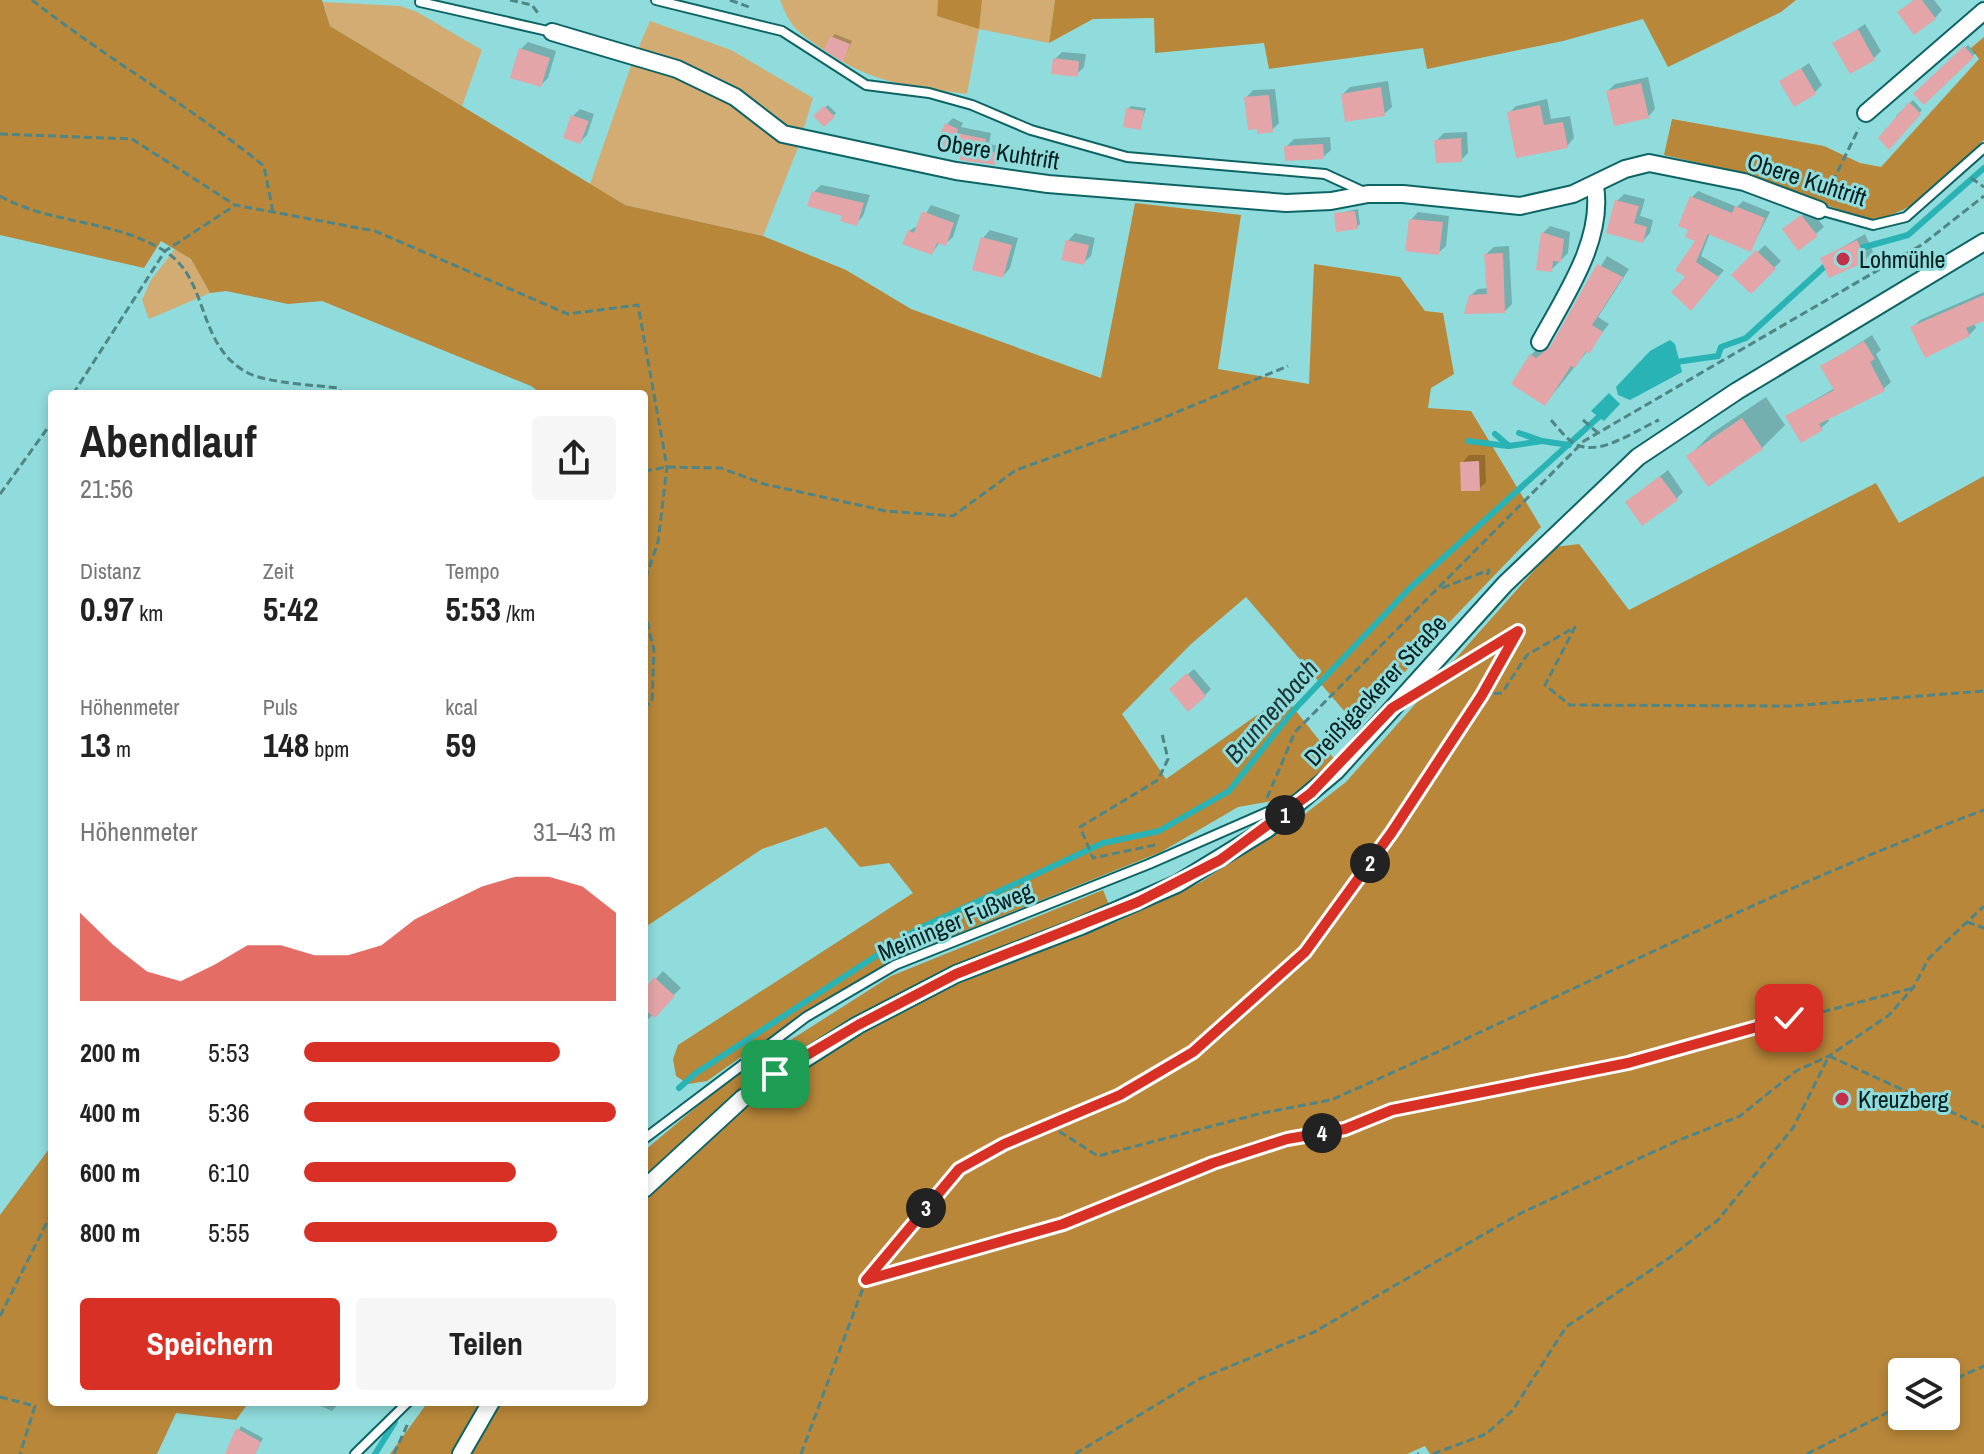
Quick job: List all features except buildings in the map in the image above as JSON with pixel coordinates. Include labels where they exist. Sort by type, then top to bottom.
[{"type":"street","points":[[1866,113],[1984,11]]},
{"type":"street","name":"Obere Kuhtrift","points":[[552,32],[677,69],[735,97],[783,134],[956,171],[1184,197],[1286,203],[1368,194],[1520,206],[1595,186],[1625,169],[1649,163],[1744,182],[1819,210]]},
{"type":"street","points":[[1540,342],[1578,273],[1596,213],[1595,186]]},
{"type":"street","name":"Dreißigackerer Straße","points":[[648,1185],[743,1098],[858,1025],[956,974],[1081,926],[1177,884],[1267,829],[1311,793],[1505,584],[1638,457],[1737,391],[1984,242]]},
{"type":"street","points":[[461,1454],[489,1406]]},
{"type":"lane","points":[[656,0],[782,31],[866,85],[929,93],[972,105],[1031,130],[1127,157],[1325,174],[1368,194]]},
{"type":"lane","name":"Obere Kuhtrift","points":[[420,2],[552,32]]},
{"type":"lane","name":"Obere Kuhtrift","points":[[1819,210],[1873,225],[1906,217],[1984,148]]},
{"type":"lane","name":"Meininger Fußweg","points":[[648,1136],[806,1017],[895,965],[1149,864],[1245,819],[1311,793]]},
{"type":"lane","points":[[355,1454],[404,1406]]},
{"type":"path","points":[[32,0],[96,51],[226,136],[264,166],[273,212]]},
{"type":"path","points":[[1819,210],[1866,113]]},
{"type":"path","points":[[0,134],[132,139],[235,205],[375,231],[568,314],[638,305],[667,467],[658,542],[648,571]]},
{"type":"path","points":[[1977,183],[1984,187]]},
{"type":"path","points":[[0,196],[16,205],[125,230],[165,251],[185,266],[218,350],[250,374],[340,390]]},
{"type":"path","points":[[1271,784],[1295,732],[1578,446],[1597,432],[1923,244],[1984,196]]},
{"type":"path","points":[[76,390],[104,351],[165,251],[235,205]]},
{"type":"path","points":[[648,470],[667,467],[721,468],[764,484],[886,511],[953,516],[1016,470],[1158,420],[1288,366]]},
{"type":"path","points":[[1551,420],[1578,446],[1602,446],[1663,419]]},
{"type":"path","points":[[1583,420],[1597,432]]},
{"type":"path","points":[[0,494],[48,428]]},
{"type":"path","points":[[1438,589],[1489,570],[1486,579]]},
{"type":"path","points":[[648,626],[654,650],[652,702],[648,704]]},
{"type":"path","points":[[1482,695],[1502,693],[1527,655],[1575,627],[1545,685],[1570,705],[1790,706],[1984,691]]},
{"type":"path","points":[[801,1454],[866,1280],[959,1169],[1120,1095],[1193,1052],[1305,952],[1392,832],[1482,695],[1518,631],[1442,678]]},
{"type":"path","points":[[1155,844],[1093,858],[1080,827],[1158,780],[1168,759],[1162,734]]},
{"type":"path","points":[[1049,1125],[1098,1156],[1262,1113],[1331,1100],[1815,878],[1984,810]]},
{"type":"path","points":[[1075,1454],[1199,1379],[1314,1332],[1521,1213],[1677,1141],[1740,1116],[1796,1071],[1829,1056],[1889,1015],[1913,988],[1929,958],[1984,906]]},
{"type":"path","points":[[1967,922],[1984,928]]},
{"type":"path","points":[[866,1280],[1063,1224],[1213,1163],[1287,1139],[1345,1129],[1392,1110],[1628,1063],[1913,988]]},
{"type":"path","points":[[1829,1056],[1984,1127]]},
{"type":"path","points":[[1433,1454],[1486,1434],[1513,1410],[1566,1327],[1669,1258],[1718,1220],[1793,1128],[1829,1056]]},
{"type":"path","points":[[0,1316],[48,1221]]},
{"type":"path","points":[[42,1234],[48,1232]]},
{"type":"path","points":[[1960,1377],[1984,1366]]},
{"type":"path","points":[[0,1397],[35,1406],[20,1454]]},
{"type":"path","points":[[1807,1454],[1888,1412]]},
{"type":"path","points":[[394,1454],[412,1415]]},
{"type":"shaded area","points":[[0,0],[322,0],[330,26],[625,205],[763,236],[846,270],[911,309],[1101,378],[1135,203],[1241,215],[1218,369],[1309,384],[1314,264],[1400,277],[1425,311],[1443,313],[1454,374],[1431,388],[1428,408],[1471,411],[1541,527],[1434,638],[1358,727],[1246,597],[1191,644],[1122,714],[1166,779],[1284,696],[1335,760],[1289,798],[1238,807],[1161,852],[892,960],[805,1012],[707,1081],[688,1084],[676,1076],[673,1059],[678,1045],[913,893],[889,863],[860,867],[826,827],[762,849],[648,925],[648,390],[536,390],[322,301],[288,304],[226,291],[210,293],[191,259],[161,241],[144,268],[0,235]]},
{"type":"shaded area","points":[[780,0],[938,0],[937,16],[979,28],[982,0],[1055,0],[1049,43],[979,29],[967,94],[909,86],[859,70],[802,34],[788,18]]},
{"type":"shaded area","points":[[938,0],[982,0],[979,29],[937,16]]},
{"type":"shaded area","points":[[1055,0],[1796,0],[1781,12],[1668,67],[1643,19],[1563,41],[1427,69],[1423,48],[1269,69],[1264,43],[1155,53],[1154,18],[1093,19],[1049,43]]},
{"type":"shaded area","points":[[323,2],[400,6],[417,12],[482,50],[462,106],[330,26]]},
{"type":"shaded area","points":[[650,21],[731,50],[813,98],[797,150],[763,236],[625,205],[590,184]]},
{"type":"shaded area","points":[[1984,37],[1984,140],[1932,191],[1903,210],[1867,220],[1738,172],[1664,155],[1672,119],[1824,146],[1860,163],[1881,167],[1979,59],[1971,48]]},
{"type":"shaded area","points":[[175,249],[191,259],[210,293],[149,319],[142,300],[151,280]]},
{"type":"shaded area","points":[[1984,476],[1984,1454],[1430,1454],[1425,1446],[1407,1454],[390,1454],[425,1406],[648,1406],[648,1148],[731,1078],[891,976],[1103,890],[1116,922],[1201,882],[1305,814],[1346,782],[1555,547],[1579,544],[1629,610],[1876,483],[1899,523]]},
{"type":"shaded area","points":[[48,1150],[48,1406],[246,1406],[236,1420],[176,1413],[157,1454],[0,1454],[0,1215]]},
{"type":"water","points":[[1670,340],[1675,344],[1682,372],[1630,400],[1618,395],[1616,387],[1650,351]]},
{"type":"water","points":[[1609,393],[1620,404],[1604,421],[1591,411]]},
{"type":"waterway","name":"Brunnenbach","points":[[1861,248],[1908,235],[1984,168]]},
{"type":"waterway","name":"Brunnenbach","points":[[1676,362],[1718,356],[1721,347],[1746,338],[1824,267]]},
{"type":"waterway","name":"Brunnenbach","points":[[679,1088],[696,1073],[916,930],[1103,843],[1159,831],[1229,791],[1293,711],[1409,589],[1602,414]]},
{"type":"waterway","points":[[1519,433],[1542,441],[1569,445]]},
{"type":"waterway","points":[[1495,434],[1509,446],[1542,441]]},
{"type":"waterway","points":[[1468,441],[1508,446]]},
{"type":"waterway","name":"Brunnenbach","points":[[375,1454],[395,1422]]},
{"type":"place","name":"Lohmühle","points":[[1843,259]]},
{"type":"place","name":"Kreuzberg","points":[[1842,1099]]},
{"type":"route","points":[[775,1074],[906,998],[956,974],[1138,902],[1220,860],[1267,829],[1336,771],[1392,708],[1518,631],[1482,695],[1392,832],[1305,952],[1251,1004],[1193,1052],[1120,1095],[1004,1144],[959,1169],[866,1280],[1063,1224],[1213,1163],[1287,1139],[1345,1129],[1392,1110],[1628,1063],[1789,1018]]}]
